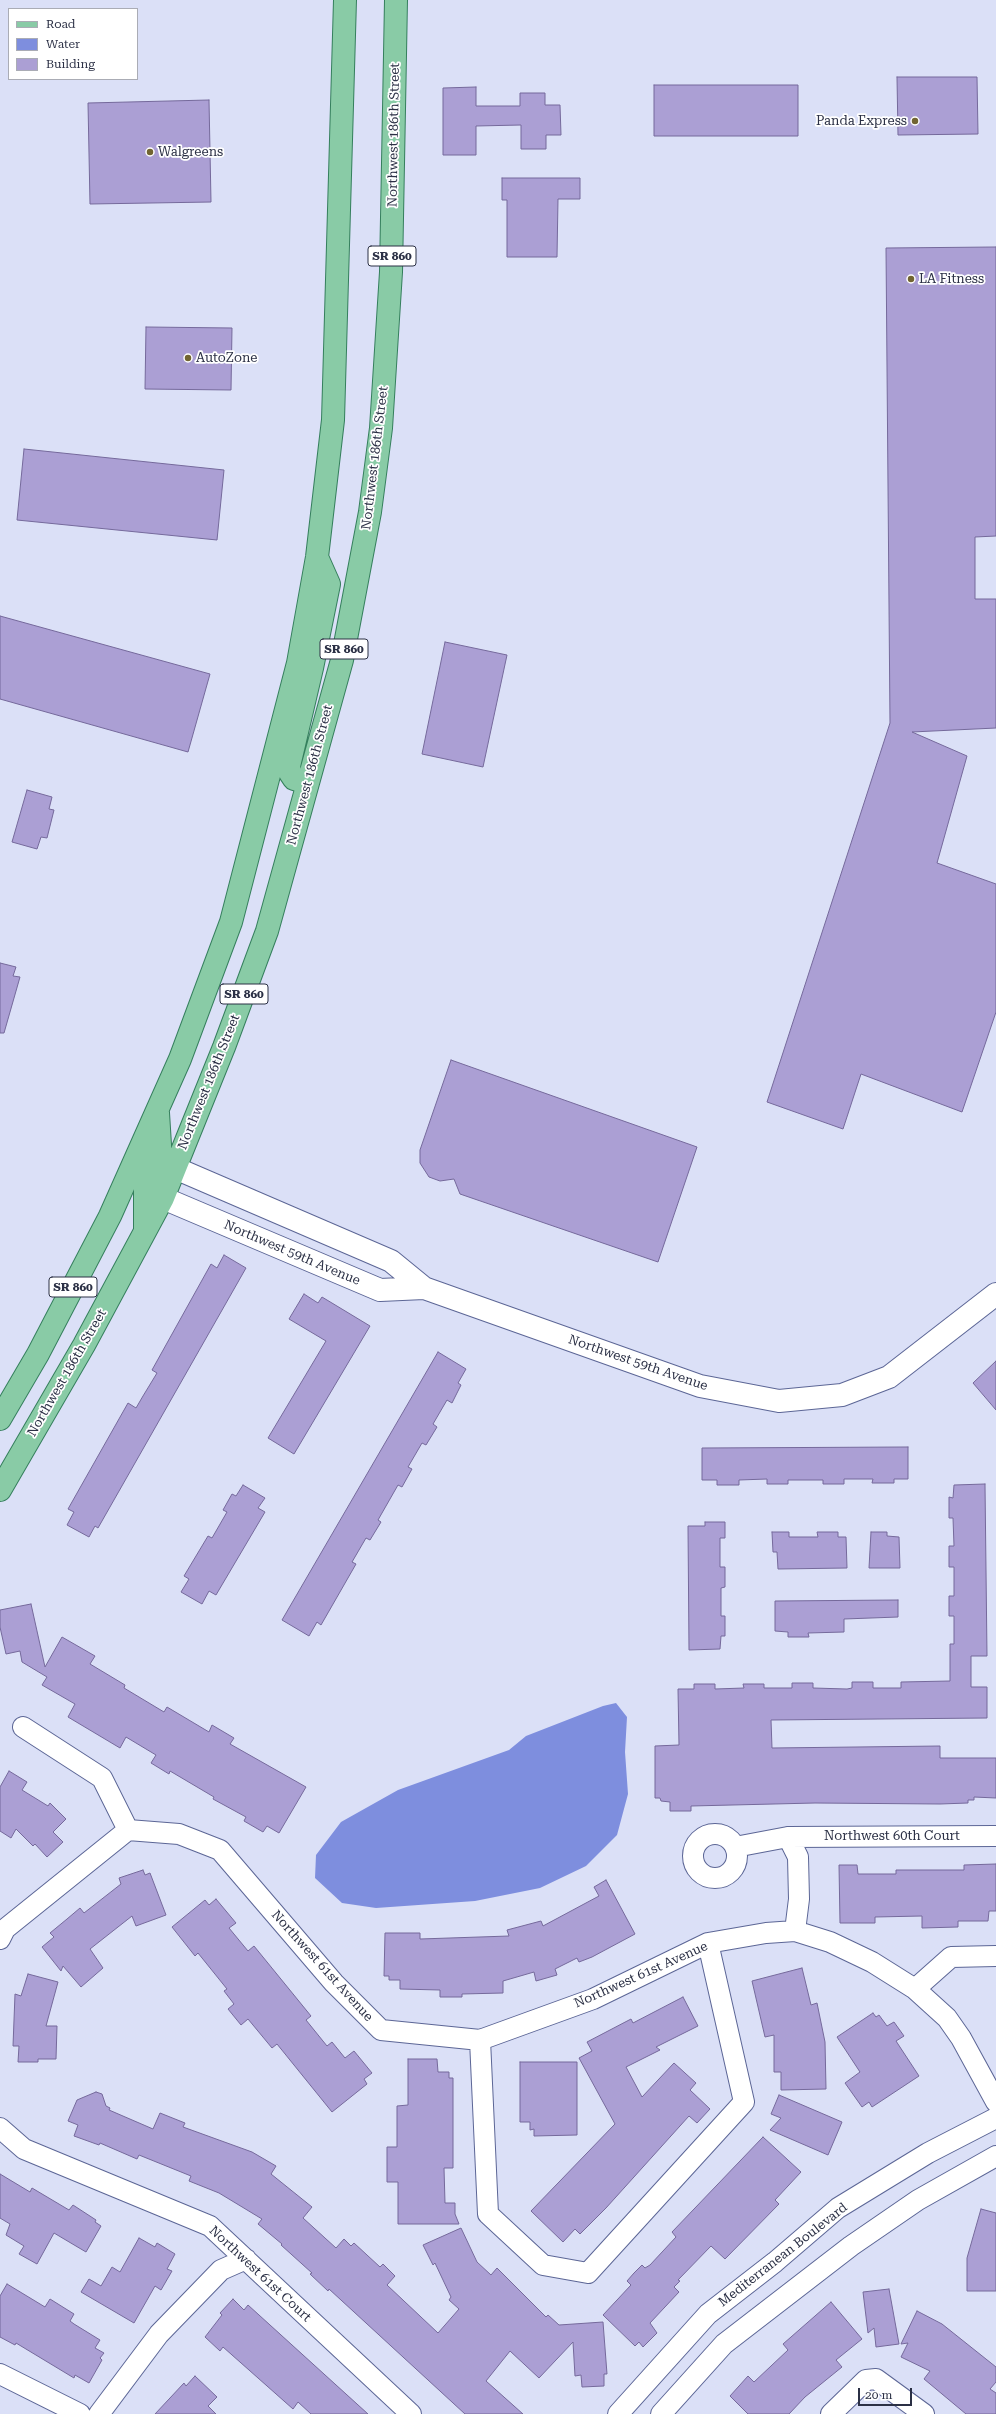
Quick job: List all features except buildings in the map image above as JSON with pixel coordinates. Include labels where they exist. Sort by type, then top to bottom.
[{"type":"main road","name":"SR 860","points":[[0,1419],[38,1354],[110,1216],[180,1059],[231,922],[298,663],[317,557],[334,420],[345,0]]},
{"type":"main road","name":"Northwest 186th Street","points":[[0,1490],[84,1345],[163,1198],[224,1048],[268,930],[342,660],[370,512],[380,428],[391,272],[396,0]]},
{"type":"main road","points":[[308,784],[294,779],[290,773],[290,766],[329,584],[317,557]]},
{"type":"main road","points":[[158,1110],[163,1198]]},
{"type":"main road","points":[[139,1152],[145,1172],[145,1232]]},
{"type":"street","name":"Northwest 59th Avenue","points":[[175,1168],[391,1261],[424,1288],[700,1386],[779,1401],[842,1395],[889,1377],[996,1294]]},
{"type":"street","name":"Northwest 59th Avenue","points":[[163,1198],[380,1290],[424,1288]]},
{"type":"street","points":[[0,1939],[5,1929],[128,1830],[102,1778],[23,1727]]},
{"type":"street","name":"Northwest 61st Avenue","points":[[128,1830],[179,1834],[220,1850],[334,1983],[381,2030],[480,2040],[594,1998],[708,1943],[766,1933],[795,1931]]},
{"type":"street","name":"Northwest 60th Court","points":[[735,1847],[788,1837],[996,1836]]},
{"type":"street","points":[[788,1837],[798,1858],[798,1899],[795,1931],[830,1942],[872,1962],[915,1989],[947,2018],[961,2038],[996,2102]]},
{"type":"street","points":[[480,2040],[488,2214],[543,2265],[588,2273],[744,2102],[708,1943]]},
{"type":"street","points":[[915,1989],[951,1957],[996,1956]]},
{"type":"street","name":"Mediterranean Boulevard","points":[[618,2414],[708,2314],[775,2262],[838,2208],[928,2153],[996,2118]]},
{"type":"street","name":"Northwest 61st Court","points":[[0,2128],[24,2149],[210,2226],[411,2414]]},
{"type":"street","points":[[661,2414],[724,2344],[851,2246],[912,2204],[996,2156]]},
{"type":"street","points":[[99,2414],[158,2334],[221,2270],[246,2259]]},
{"type":"street","points":[[0,2374],[80,2414]]},
{"type":"street","points":[[831,2414],[866,2380],[876,2379],[924,2414]]},
{"type":"water","points":[[616,1703],[627,1717],[625,1752],[628,1794],[617,1835],[586,1866],[540,1888],[475,1901],[376,1908],[342,1903],[315,1878],[316,1855],[341,1822],[398,1790],[509,1750],[526,1736],[603,1706]]},
{"type":"place","name":"Panda Express","points":[[915,121]]},
{"type":"place","name":"Walgreens","points":[[150,152]]},
{"type":"place","name":"LA Fitness","points":[[911,279]]},
{"type":"place","name":"AutoZone","points":[[188,358]]}]
